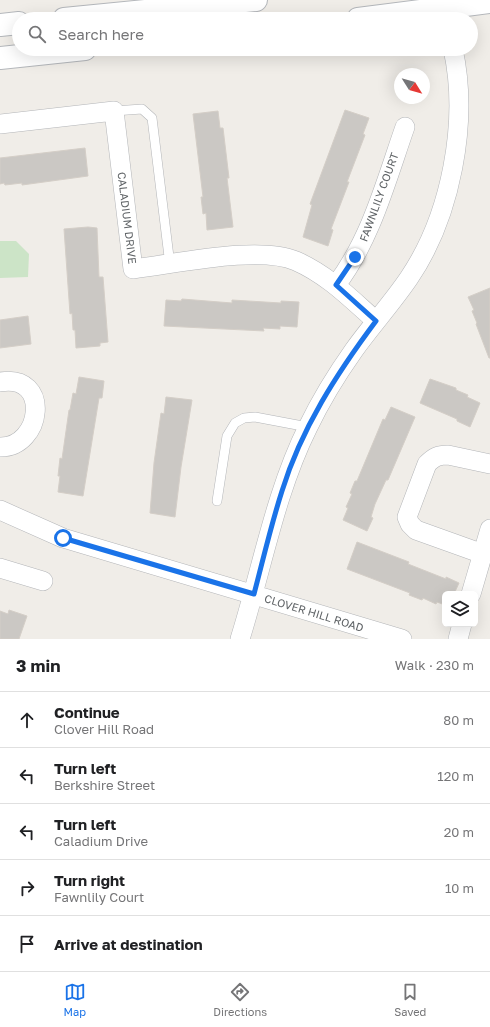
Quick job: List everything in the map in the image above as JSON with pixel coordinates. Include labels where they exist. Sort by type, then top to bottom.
[{"type":"main road","points":[[135,12],[256,0]]},
{"type":"main road","points":[[420,12],[490,2]]},
{"type":"main road","points":[[0,25],[12,24]]},
{"type":"main road","points":[[0,58],[19,56]]},
{"type":"street","points":[[240,639],[254,594],[282,490],[308,427],[330,387],[409,277],[426,248],[437,223],[447,190],[459,127],[459,93],[454,56]]},
{"type":"street","points":[[0,124],[114,111]]},
{"type":"street","name":"CALADIUM DRIVE","points":[[114,111],[133,269],[236,256],[278,256],[295,260],[336,285],[376,321]]},
{"type":"street","name":"FAWNLILY COURT","points":[[336,285],[353,262],[363,243],[405,127]]},
{"type":"street","points":[[0,382],[9,381],[24,385],[31,392],[36,402],[36,412],[24,437],[14,445],[0,447]]},
{"type":"street","points":[[483,554],[416,530],[410,524],[408,517],[427,464],[433,458],[441,455],[448,455],[490,464]]},
{"type":"street","name":"CLOVER HILL ROAD","points":[[0,510],[63,538],[402,639]]},
{"type":"street","points":[[472,591],[490,529]]},
{"type":"street","points":[[0,568],[43,581]]},
{"type":"street","points":[[458,639],[461,627]]},
{"type":"lane","points":[[114,111],[142,109],[152,118],[170,265]]},
{"type":"lane","points":[[217,501],[227,436],[235,423],[244,418],[255,417],[308,427]]},
{"type":"green space","points":[[0,241],[16,241],[29,254],[28,277],[0,278]]},
{"type":"building","points":[[345,110],[369,118],[363,134],[365,135],[347,182],[349,182],[331,229],[333,230],[328,246],[303,237],[312,205],[310,204]]},
{"type":"building","points":[[218,111],[220,128],[223,128],[233,227],[207,230],[206,213],[203,214],[201,197],[203,197],[193,114]]},
{"type":"building","points":[[85,148],[88,176],[22,185],[22,183],[5,185],[4,183],[0,184],[0,158]]},
{"type":"building","points":[[88,227],[97,228],[99,277],[103,277],[108,342],[100,343],[100,346],[76,348],[72,313],[70,314],[64,229]]},
{"type":"building","points":[[490,288],[489,358],[476,324],[477,323],[472,311],[474,310],[468,297]]},
{"type":"building","points":[[182,299],[232,303],[232,300],[281,303],[281,301],[299,302],[297,327],[280,326],[280,329],[263,328],[264,331],[164,326],[166,300],[181,301]]},
{"type":"building","points":[[28,316],[31,344],[0,348],[0,320]]},
{"type":"building","points":[[79,377],[104,381],[102,398],[99,398],[83,496],[58,492],[60,458],[62,459],[69,410],[73,393],[76,394]]},
{"type":"building","points":[[430,379],[456,388],[456,390],[468,395],[467,397],[480,403],[470,427],[457,421],[457,419],[420,403]]},
{"type":"building","points":[[166,397],[192,400],[181,467],[175,517],[150,513],[154,463],[161,413],[164,414]]},
{"type":"building","points":[[391,407],[415,417],[388,480],[386,480],[375,504],[371,517],[373,518],[367,531],[343,520],[348,508],[346,507],[352,494],[350,493],[355,481],[357,481],[383,419],[385,420]]},
{"type":"building","points":[[357,542],[409,562],[408,564],[459,583],[455,591],[442,591],[442,604],[437,602],[436,604],[423,598],[422,600],[409,595],[410,593],[347,569]]},
{"type":"building","points":[[9,610],[27,616],[19,639],[0,639],[0,611],[8,614]]},
{"type":"route","points":[[63,538],[254,594],[282,490],[308,427],[330,387],[354,350],[376,321],[336,285],[347,271],[355,257]]}]
